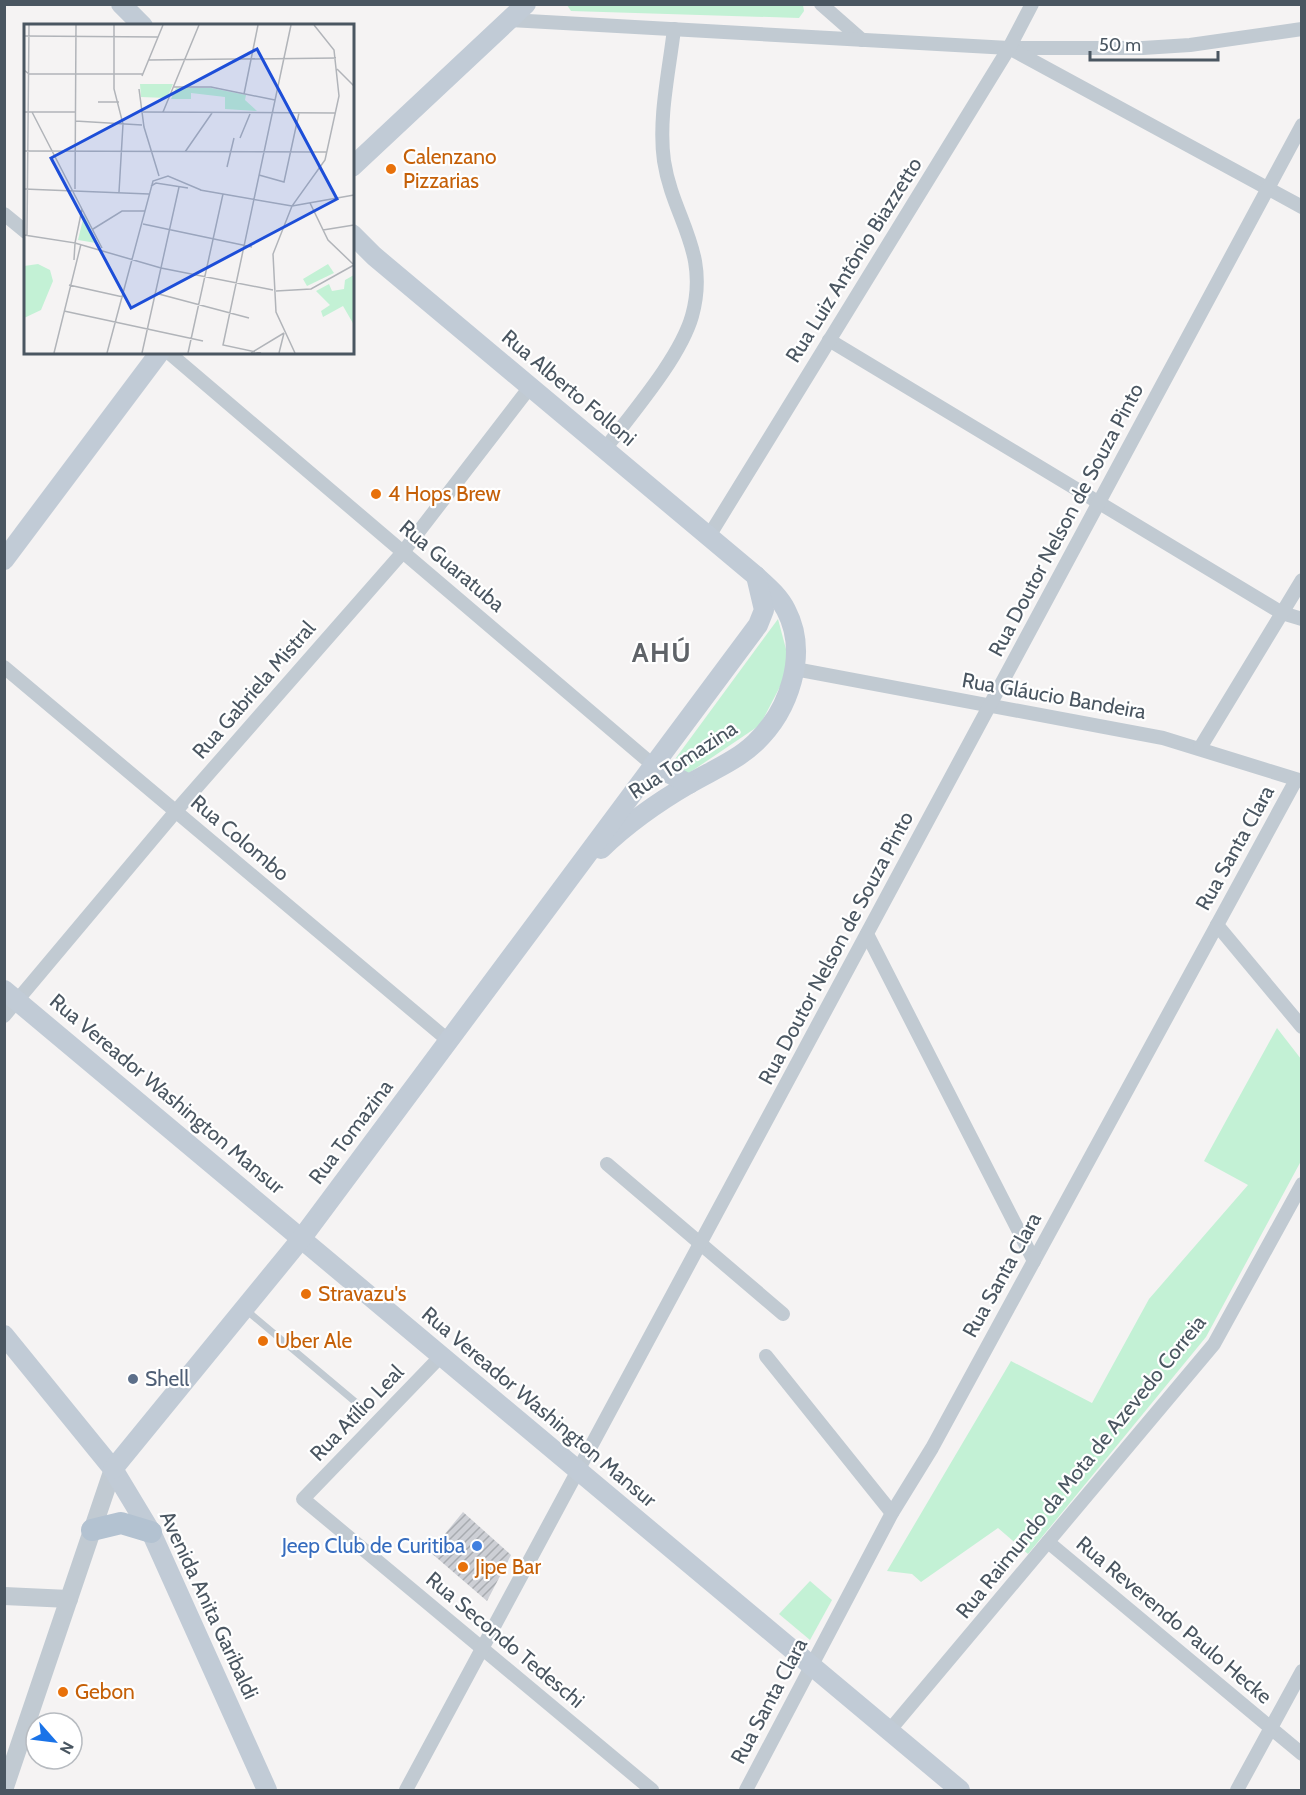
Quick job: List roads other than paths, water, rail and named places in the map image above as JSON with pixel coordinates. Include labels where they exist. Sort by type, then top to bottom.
[{"type":"main road","points":[[121,4],[140,24]]},
{"type":"main road","points":[[354,165],[526,4]]},
{"type":"main road","name":"Rua Alberto Folloni","points":[[354,236],[374,256],[756,576]]},
{"type":"main road","points":[[4,560],[158,354]]},
{"type":"main road","name":"Rua Tomazina","points":[[552,902],[603,847],[657,804],[735,758],[768,729],[790,687],[795,669],[794,639],[787,610],[776,594],[756,576]]},
{"type":"main road","name":"Rua Tomazina","points":[[113,1469],[301,1239],[758,625],[764,610],[756,576]]},
{"type":"main road","points":[[653,765],[689,784]]},
{"type":"main road","name":"Rua Vereador Washington Mansur","points":[[11,995],[960,1791]]},
{"type":"main road","name":"Avenida Anita Garibaldi","points":[[4,1335],[113,1469],[151,1532],[267,1791]]},
{"type":"main road","points":[[92,1530],[121,1523],[151,1532]]},
{"type":"street","points":[[821,4],[862,40]]},
{"type":"street","name":"Rua Luiz Antônio Biazzetto","points":[[709,536],[1009,48],[1032,4]]},
{"type":"street","points":[[510,20],[1009,48],[1143,48],[1211,43],[1302,30]]},
{"type":"street","points":[[605,449],[683,338],[692,316],[697,290],[694,249],[670,187],[664,162],[662,139],[674,29]]},
{"type":"street","points":[[1009,48],[1302,207]]},
{"type":"street","name":"Rua Doutor Nelson de Souza Pinto","points":[[406,1791],[1302,125]]},
{"type":"street","points":[[8,222],[24,231]]},
{"type":"street","points":[[829,340],[1282,613],[1302,619]]},
{"type":"street","name":"Rua Guaratuba","points":[[170,354],[653,765]]},
{"type":"street","name":"Rua Gabriela Mistral","points":[[4,1016],[11,995],[403,552],[530,387]]},
{"type":"street","points":[[1200,748],[1302,580]]},
{"type":"street","name":"Rua Colombo","points":[[4,667],[449,1041]]},
{"type":"street","name":"Rua Gláucio Bandeira","points":[[795,669],[1163,738],[1299,780]]},
{"type":"street","name":"Rua Santa Clara","points":[[746,1791],[892,1514],[932,1448],[1217,924],[1299,780]]},
{"type":"street","points":[[1217,924],[1302,1027]]},
{"type":"street","points":[[867,934],[1034,1261]]},
{"type":"street","points":[[607,1164],[783,1314]]},
{"type":"street","name":"Rua Raimundo da Mota de Azevedo Correia","points":[[890,1731],[1214,1344],[1302,1184]]},
{"type":"street","name":"Rua Atílio Leal","points":[[303,1499],[441,1356]]},
{"type":"street","points":[[765,1356],[892,1514]]},
{"type":"street","points":[[4,1790],[113,1469]]},
{"type":"street","name":"Rua Secondo Tedeschi","points":[[303,1499],[652,1791]]},
{"type":"street","name":"Rua Reverendo Paulo Hecke","points":[[1048,1542],[1302,1754]]},
{"type":"street","points":[[4,1596],[69,1599]]},
{"type":"street","points":[[1237,1791],[1302,1671]]},
{"type":"lane","points":[[244,1308],[359,1405]]},
{"type":"place","name":"Calenzano Pizzarias","points":[[391,169]]},
{"type":"place","name":"4 Hops Brew","points":[[376,494]]},
{"type":"place","name":"Stravazu's","points":[[306,1294]]},
{"type":"place","name":"Uber Ale","points":[[263,1341]]},
{"type":"place","name":"Shell","points":[[133,1379]]},
{"type":"place","name":"Jeep Club de Curitiba","points":[[477,1546]]},
{"type":"place","name":"Jipe Bar","points":[[463,1567]]},
{"type":"place","name":"Gebon","points":[[63,1692]]},
{"type":"district","name":"AHÚ","points":[[662,653]]}]
